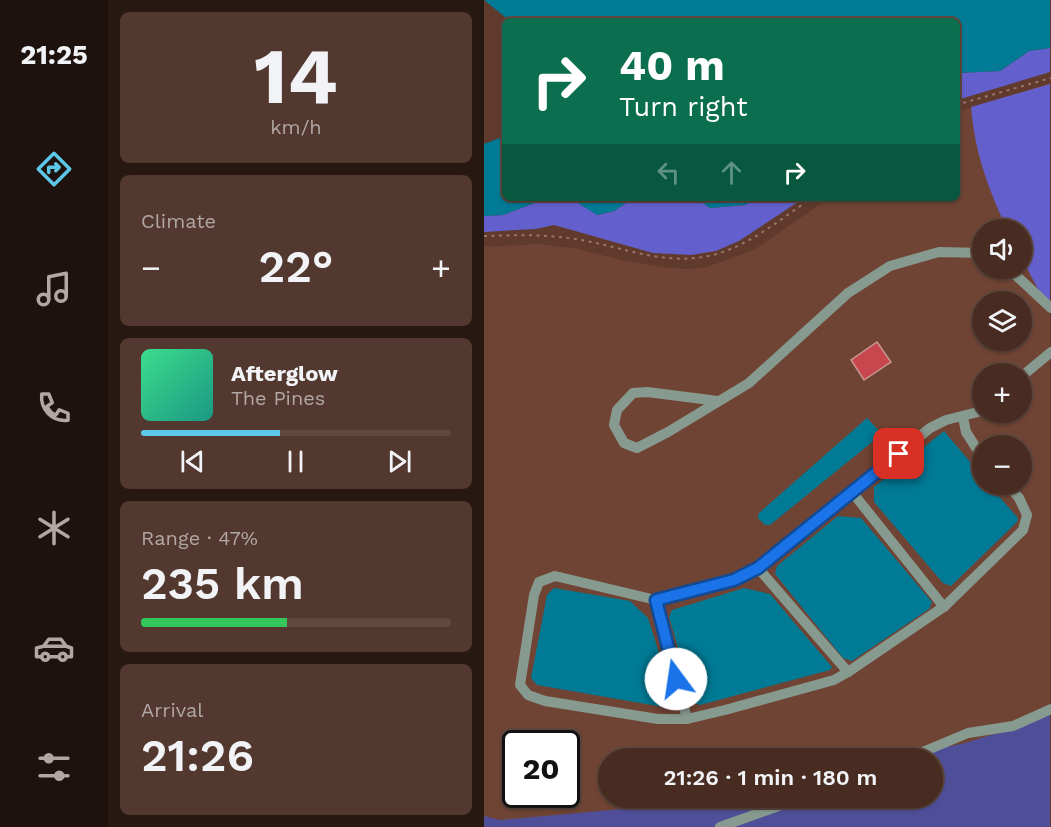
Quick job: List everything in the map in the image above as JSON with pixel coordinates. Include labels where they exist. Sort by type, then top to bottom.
[{"type":"lane","points":[[718,401],[648,392],[633,393],[617,410],[614,424],[624,443],[637,448],[668,432],[749,383],[848,293],[890,266],[939,252],[972,253]]},
{"type":"lane","points":[[1020,279],[1051,308]]},
{"type":"lane","points":[[1032,368],[1051,352]]},
{"type":"lane","points":[[972,414],[946,420],[930,428],[758,568],[734,580],[656,600],[555,576],[539,582],[534,595],[520,685],[528,695],[545,702],[658,719],[686,719],[823,683],[848,672],[944,607],[1023,530],[1027,515],[1016,495]]},
{"type":"lane","points":[[963,417],[966,432],[972,441]]},
{"type":"lane","points":[[852,492],[944,607]]},
{"type":"lane","points":[[758,568],[848,672]]},
{"type":"lane","points":[[656,600],[686,719]]},
{"type":"lane","points":[[932,748],[968,733],[1013,726],[1051,709]]},
{"type":"lane","points":[[720,827],[773,808]]},
{"type":"path","points":[[960,104],[1051,78]]},
{"type":"path","points":[[484,236],[530,234],[580,240],[654,257],[673,259],[705,257],[736,246],[807,201]]},
{"type":"shaded area","points":[[1050,48],[1050,72],[960,99],[960,73],[1000,71],[1029,51]]},
{"type":"shaded area","points":[[1050,83],[1050,827],[484,827],[484,247],[538,244],[573,248],[661,267],[687,269],[707,267],[754,250],[825,201],[960,201],[960,111]]},
{"type":"shaded area","points":[[1050,84],[1050,302],[1039,291],[1032,278],[1032,219],[1003,219],[983,170],[971,107]]},
{"type":"shaded area","points":[[540,201],[575,201],[598,215],[614,211],[629,201],[700,201],[710,208],[745,205],[751,201],[799,201],[739,241],[716,251],[691,255],[653,253],[554,225],[536,229],[484,232],[484,216],[503,215]]},
{"type":"shaded area","points":[[1050,710],[1050,827],[484,827],[484,816],[500,820],[634,808],[943,808],[942,748],[1037,721]]},
{"type":"water","points":[[484,0],[1050,0],[1050,48],[1029,51],[1000,71],[960,73],[960,18],[506,18]]},
{"type":"water","points":[[502,137],[502,201],[540,201],[503,215],[484,216],[484,144]]},
{"type":"water","points":[[575,201],[629,201],[614,211],[597,215]]},
{"type":"water","points":[[700,201],[751,201],[745,205],[710,208]]},
{"type":"water","points":[[867,418],[882,434],[770,525],[765,525],[758,518],[759,513]]},
{"type":"water","points":[[944,431],[972,464],[972,495],[998,495],[1018,518],[1017,522],[951,586],[943,583],[874,502],[874,487]]},
{"type":"water","points":[[838,516],[861,518],[932,602],[929,609],[852,661],[843,658],[775,574],[777,566]]},
{"type":"water","points":[[554,588],[630,601],[648,618],[675,703],[669,708],[537,685],[531,678],[547,595]]},
{"type":"water","points":[[744,588],[770,594],[832,667],[830,670],[700,705],[694,703],[669,617],[672,610]]},
{"type":"building","points":[[877,342],[891,362],[864,380],[851,360]]},
{"type":"route","points":[[676,679],[656,600],[734,580],[758,568],[899,454]]}]
